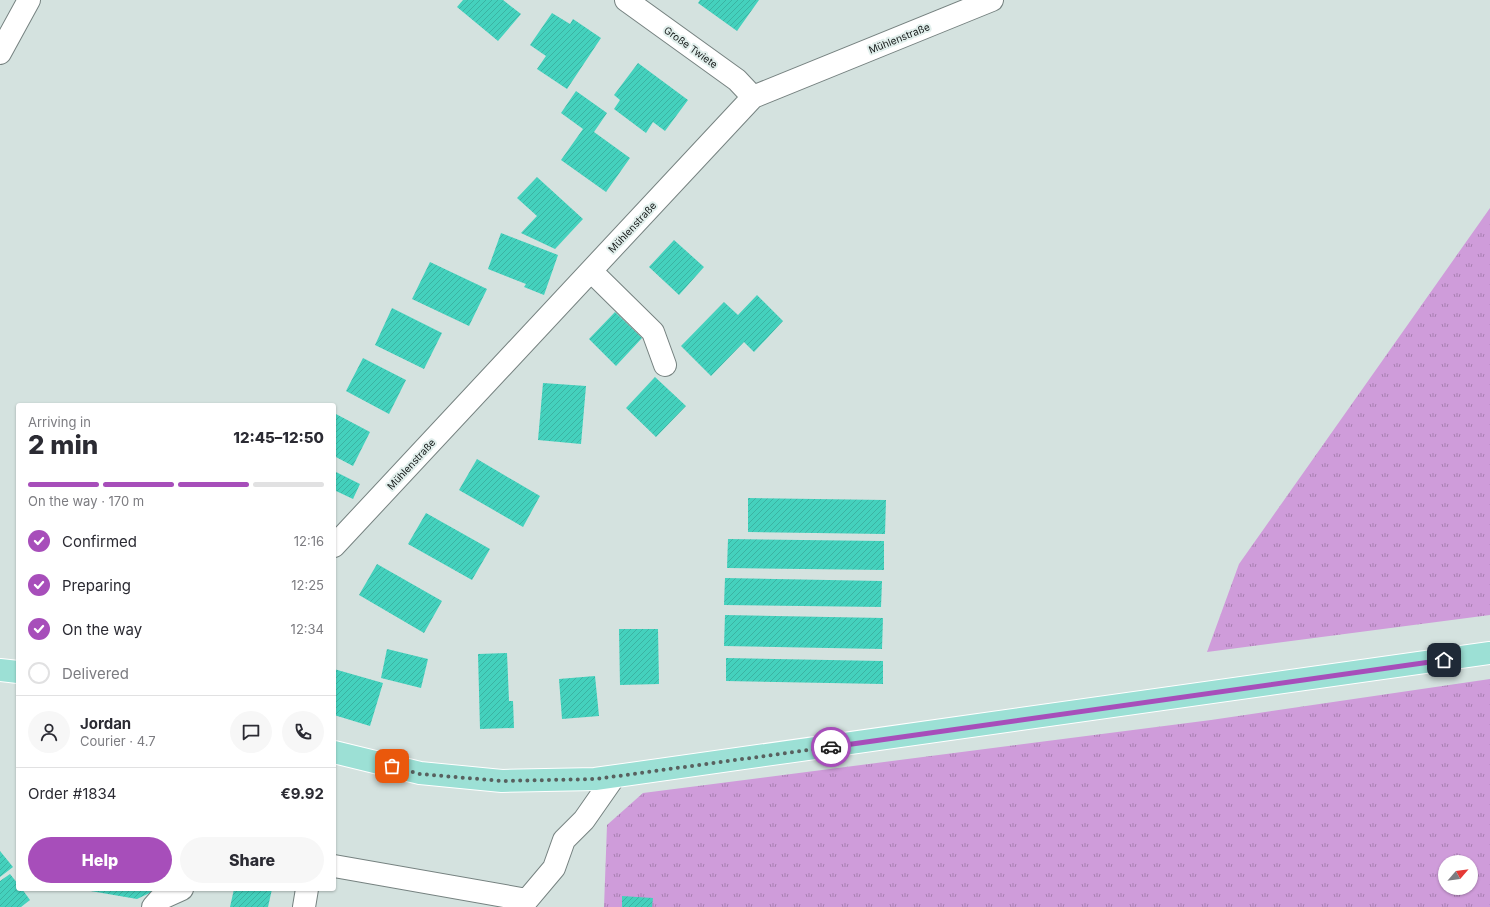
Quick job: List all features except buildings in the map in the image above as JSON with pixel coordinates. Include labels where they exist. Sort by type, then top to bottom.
[{"type":"main road","points":[[336,753],[420,774],[502,781],[596,779],[828,748],[1490,653]]},
{"type":"main road","points":[[0,670],[16,672]]},
{"type":"street","points":[[0,53],[29,0]]},
{"type":"street","name":"Große Twiete","points":[[626,0],[737,80],[753,97]]},
{"type":"street","name":"Mühlenstraße","points":[[336,544],[753,97],[992,0]]},
{"type":"street","points":[[591,271],[653,332],[665,365]]},
{"type":"street","points":[[336,866],[527,900],[554,868],[564,840],[584,820],[614,777]]},
{"type":"street","points":[[153,907],[160,899],[178,891]]},
{"type":"street","points":[[304,907],[307,891]]},
{"type":"green space","points":[[1490,208],[1490,615],[1207,652],[1239,564]]},
{"type":"green space","points":[[1490,679],[1490,907],[604,907],[607,825],[643,793],[1211,720]]},
{"type":"way so far","points":[[392,766],[420,774],[502,781],[596,779],[831,747]]},
{"type":"route","points":[[831,747],[1444,660]]}]
